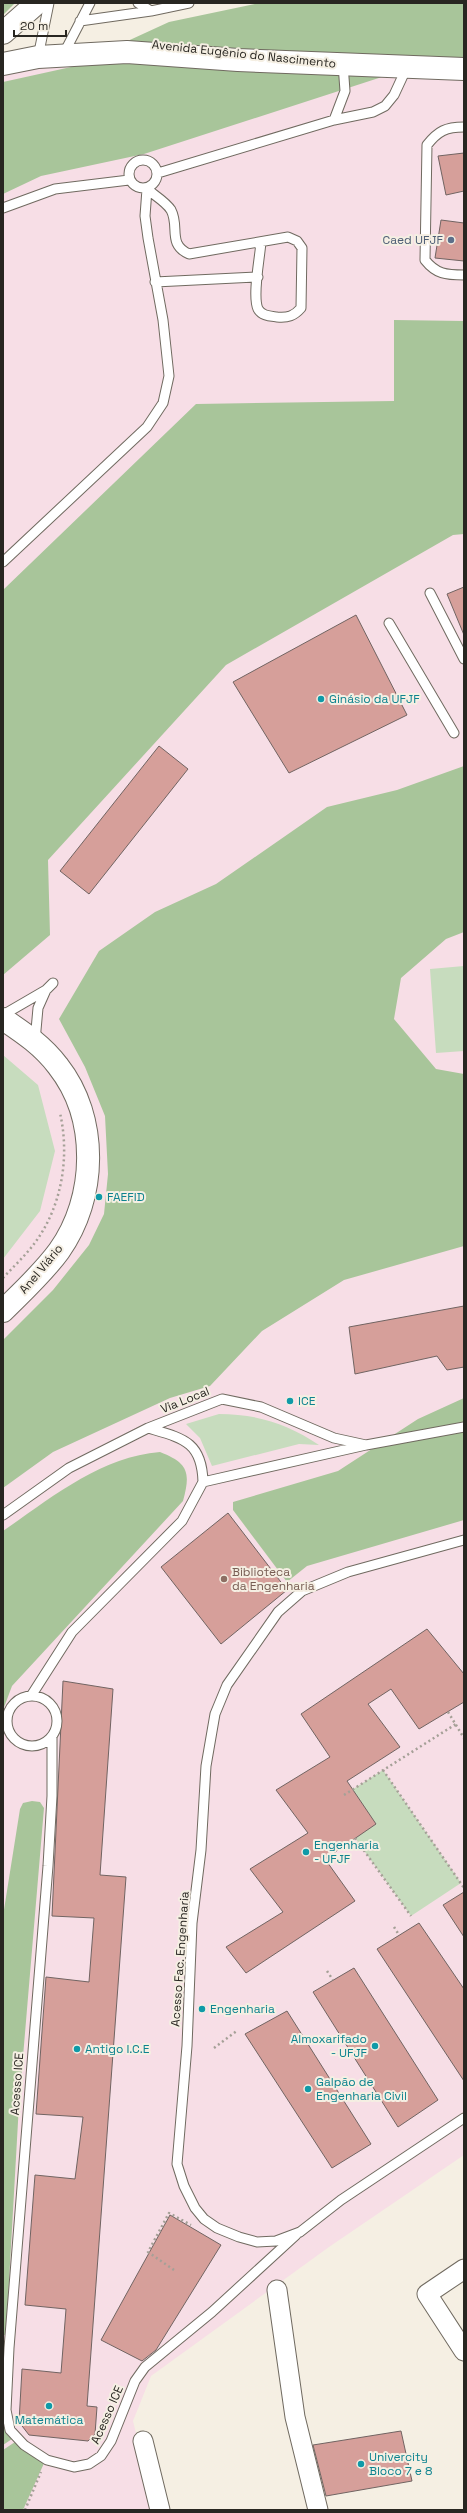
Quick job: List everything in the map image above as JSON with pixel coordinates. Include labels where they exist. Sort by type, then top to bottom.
[{"type":"street","points":[[3,33],[37,3]]},
{"type":"street","name":"Avenida Eugênio do Nascimento","points":[[3,52],[66,49],[238,60],[464,69]]},
{"type":"street","name":"Avenida Eugênio do Nascimento","points":[[3,64],[38,51]]},
{"type":"street","name":"Anel Viário","points":[[3,1019],[35,1041],[58,1066],[78,1099],[85,1119],[88,1162],[86,1185],[81,1210],[59,1250],[3,1311]]},
{"type":"street","points":[[464,2269],[428,2294],[464,2351]]},
{"type":"street","points":[[277,2290],[295,2417],[318,2510]]},
{"type":"street","points":[[143,2442],[160,2510]]},
{"type":"lane","points":[[38,51],[49,3]]},
{"type":"lane","points":[[66,49],[90,3]]},
{"type":"lane","points":[[138,3],[151,11]]},
{"type":"lane","points":[[80,21],[151,11],[189,3]]},
{"type":"lane","points":[[334,120],[345,91],[343,64]]},
{"type":"lane","points":[[158,173],[334,120],[373,112],[385,106],[394,95],[407,66]]},
{"type":"lane","points":[[464,127],[449,127],[436,133],[427,145],[425,260],[432,269],[444,275],[464,275]]},
{"type":"lane","points":[[146,189],[155,183],[158,173],[154,164],[144,160],[134,162],[128,170],[129,180],[136,188],[146,189],[170,208],[176,242],[181,250],[190,254],[288,237],[297,241],[302,248],[301,308],[295,314],[286,318],[266,316],[258,310],[256,300],[261,242]]},
{"type":"lane","points":[[3,208],[55,190],[129,180]]},
{"type":"lane","points":[[3,562],[147,427],[163,403],[170,376],[145,216],[146,189]]},
{"type":"lane","points":[[155,282],[258,277]]},
{"type":"lane","points":[[430,593],[464,659]]},
{"type":"lane","points":[[389,623],[454,733]]},
{"type":"lane","points":[[3,1015],[46,990],[53,983]]},
{"type":"lane","points":[[35,1041],[38,1008],[46,990]]},
{"type":"lane","name":"Via Local","points":[[3,1515],[69,1468],[148,1428],[222,1399],[261,1407],[334,1438],[366,1445],[464,1427]]},
{"type":"lane","points":[[31,1696],[72,1632],[182,1520],[203,1482],[200,1457],[193,1447],[184,1439],[148,1428]]},
{"type":"lane","points":[[203,1482],[366,1445]]},
{"type":"lane","name":"Acesso Fac. Engenharia","points":[[464,1540],[348,1572],[302,1591],[278,1612],[231,1675],[215,1714],[206,1766],[202,1850],[192,1923],[187,2046],[177,2164],[184,2186],[195,2208],[204,2219],[217,2228],[257,2242],[276,2241],[300,2232],[341,2200],[464,2118]]},
{"type":"lane","points":[[31,1696],[47,1701],[56,1713],[56,1729],[52,1736],[40,1745],[25,1745],[18,1742],[8,1730],[7,1722],[11,1707],[17,1701],[31,1696]]},
{"type":"lane","name":"Acesso ICE","points":[[52,1736],[48,1866],[9,2348],[6,2410],[10,2430],[16,2438],[47,2460],[74,2468],[89,2464],[101,2456],[111,2441],[135,2381],[145,2367],[212,2312],[300,2232]]},
{"type":"path","points":[[3,1278],[34,1244],[57,1198],[64,1164],[64,1133],[59,1110]]},
{"type":"path","points":[[448,1712],[464,1738]]},
{"type":"path","points":[[344,1795],[456,1724]]},
{"type":"path","points":[[383,1770],[464,1888]]},
{"type":"path","points":[[355,1838],[411,1916]]},
{"type":"path","points":[[394,1927],[399,1935]]},
{"type":"path","points":[[327,1971],[333,1980]]},
{"type":"path","points":[[214,2048],[238,2030]]},
{"type":"path","points":[[174,2270],[175,2268],[148,2252],[169,2212],[198,2230],[204,2219]]},
{"type":"path","points":[[25,2510],[47,2460]]},
{"type":"shaded area","points":[[69,61],[464,76],[464,2155],[329,2247],[151,2376],[133,2421],[155,2510],[3,2510],[3,74]]},
{"type":"green space","points":[[3,3],[15,3],[3,15]]},
{"type":"green space","points":[[259,3],[464,3],[464,65],[425,63],[144,154],[41,176],[3,194],[3,82],[71,67],[169,22]]},
{"type":"green space","points":[[394,320],[464,321],[464,534],[453,535],[226,665],[48,860],[50,935],[3,975],[3,590],[196,404],[394,401]]},
{"type":"green space","points":[[464,766],[464,932],[446,939],[401,978],[394,1019],[436,1069],[464,1074],[464,1246],[344,1280],[262,1331],[210,1386],[170,1398],[53,1452],[3,1488],[3,1340],[53,1290],[89,1245],[104,1214],[108,1174],[105,1116],[85,1067],[59,1019],[99,951],[155,912],[216,884],[327,807],[397,790]]},
{"type":"green space","points":[[464,966],[464,1051],[436,1053],[430,969]]},
{"type":"green space","points":[[3,1055],[38,1085],[55,1151],[40,1211],[3,1259]]},
{"type":"green space","points":[[464,1398],[464,1520],[307,1566],[287,1582],[233,1510],[233,1502],[338,1471],[418,1419]]},
{"type":"green space","points":[[219,1414],[233,1414],[259,1418],[272,1422],[296,1431],[319,1445],[299,1444],[212,1466],[200,1438],[186,1424]]},
{"type":"green space","points":[[160,1452],[177,1460],[185,1470],[187,1483],[183,1501],[12,1686],[3,1710],[3,1531],[58,1493],[97,1470],[138,1455]]},
{"type":"green space","points":[[383,1770],[461,1883],[411,1916],[355,1838],[376,1824],[359,1799],[344,1795]]},
{"type":"green space","points":[[32,1801],[40,1802],[44,1808],[19,2104],[6,2335],[3,2335],[3,1916],[20,1809],[23,1803]]},
{"type":"green space","points":[[3,2410],[8,2432],[12,2439],[3,2445]]},
{"type":"green space","points":[[15,2442],[45,2461],[23,2510],[3,2510],[3,2450]]},
{"type":"building","points":[[464,153],[464,191],[446,195],[438,156]]},
{"type":"building","name":"Caed UFJF","points":[[441,220],[464,223],[464,261],[435,258]]},
{"type":"building","points":[[464,587],[464,635],[447,594]]},
{"type":"building","name":"Ginásio da UFJF","points":[[356,615],[407,715],[289,773],[233,682]]},
{"type":"building","points":[[159,746],[188,769],[89,894],[60,871]]},
{"type":"building","points":[[464,1306],[464,1367],[447,1370],[437,1356],[355,1374],[349,1327]]},
{"type":"building","name":"Biblioteca da Engenharia","points":[[228,1513],[287,1590],[221,1644],[161,1567]]},
{"type":"building","points":[[427,1629],[464,1674],[464,1702],[419,1729],[391,1689],[368,1704],[400,1747],[347,1781],[376,1824],[325,1859],[355,1901],[246,1973],[226,1947],[283,1912],[250,1869],[308,1833],[276,1790],[330,1757],[301,1714]]},
{"type":"building","name":"Antigo I.C.E","points":[[63,1681],[113,1689],[100,1875],[126,1877],[87,2406],[97,2407],[95,2434],[88,2441],[29,2435],[19,2422],[22,2369],[61,2373],[66,2309],[25,2305],[35,2175],[75,2179],[83,2117],[36,2114],[46,1977],[89,1982],[94,1918],[52,1916]]},
{"type":"building","points":[[464,1892],[464,1937],[443,1905]]},
{"type":"building","points":[[419,1923],[464,1989],[464,2081],[377,1949]]},
{"type":"building","name":"Almoxarifado - UFJF","points":[[354,1968],[438,2100],[398,2127],[313,1992]]},
{"type":"building","name":"Galpão de Engenharia Civil","points":[[287,2011],[371,2144],[332,2168],[245,2034]]},
{"type":"building","points":[[170,2215],[221,2245],[156,2350],[142,2361],[101,2340]]},
{"type":"building","name":"Univercity Bloco 7 e 8","points":[[401,2431],[412,2481],[326,2496],[313,2445]]},
{"type":"place","name":"Caed UFJF","points":[[451,240]]},
{"type":"place","name":"Ginásio da UFJF","points":[[321,699]]},
{"type":"place","name":"FAEFID","points":[[99,1197]]},
{"type":"place","name":"ICE","points":[[290,1401]]},
{"type":"place","name":"Biblioteca da Engenharia","points":[[224,1579]]},
{"type":"place","name":"Engenharia - UFJF","points":[[306,1852]]},
{"type":"place","name":"Engenharia","points":[[202,2009]]},
{"type":"place","name":"Almoxarifado - UFJF","points":[[375,2046]]},
{"type":"place","name":"Antigo I.C.E","points":[[77,2049]]},
{"type":"place","name":"Galpão de Engenharia Civil","points":[[308,2089]]},
{"type":"place","name":"Matemática","points":[[49,2406]]},
{"type":"place","name":"Univercity Bloco 7 e 8","points":[[361,2464]]}]
